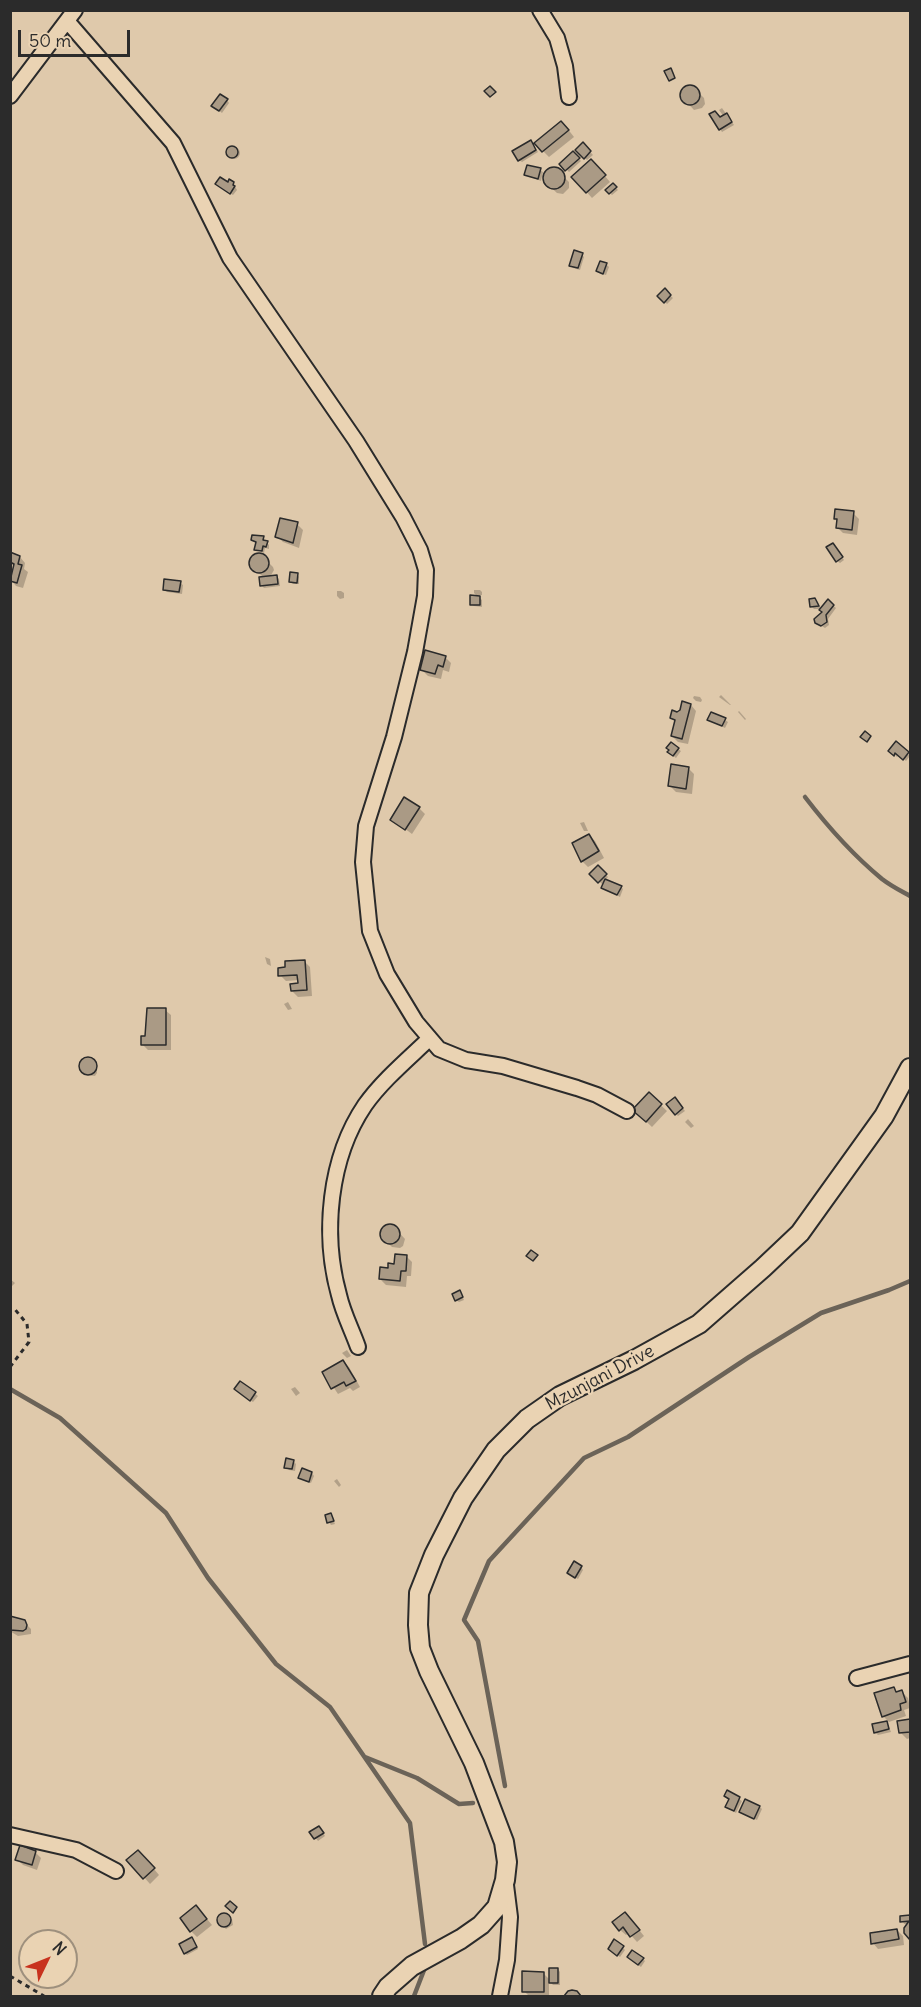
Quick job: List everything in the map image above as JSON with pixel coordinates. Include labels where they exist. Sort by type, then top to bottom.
[{"type":"main road","name":"Mzunjani Drive","points":[[382,1996],[388,1987],[412,1966],[461,1939],[481,1925],[497,1907],[505,1880],[507,1862],[504,1842],[474,1763],[420,1648],[419,1593],[434,1555],[463,1498],[496,1450],[527,1419],[570,1391],[634,1360],[699,1324],[764,1268],[800,1233],[884,1116],[910,1068]]},
{"type":"street","points":[[540,10],[557,38],[565,66],[569,97]]},
{"type":"street","points":[[10,96],[72,16],[173,143],[230,258],[380,477],[420,550],[426,570],[425,596],[415,652],[394,737],[366,826],[363,862],[370,931],[387,974],[429,1039],[439,1049],[452,1056],[540,1076],[597,1095],[627,1111]]},
{"type":"street","points":[[358,1347],[339,1296],[333,1264],[330,1219],[333,1183],[354,1125],[364,1106],[375,1092],[429,1039]]},
{"type":"street","points":[[857,1678],[910,1664]]},
{"type":"street","points":[[10,1835],[76,1850],[116,1871]]},
{"type":"street","points":[[500,1996],[507,1960],[510,1917],[505,1880]]},
{"type":"path","points":[[10,1367],[29,1342],[27,1324],[13,1307]]},
{"type":"path","points":[[10,1976],[44,1996]]},
{"type":"building","points":[[671,68],[675,78],[669,81],[664,71]]},
{"type":"building","points":[[690,85],[697,88],[700,95],[697,102],[690,105],[683,102],[680,95],[683,88]]},
{"type":"building","points":[[490,86],[496,92],[490,97],[484,91]]},
{"type":"building","points":[[220,94],[228,99],[219,111],[211,106]]},
{"type":"building","points":[[715,111],[720,117],[727,113],[732,122],[719,130],[709,114]]},
{"type":"building","points":[[561,121],[569,130],[542,152],[534,143]]},
{"type":"building","points":[[531,140],[536,150],[518,161],[512,151]]},
{"type":"building","points":[[583,142],[591,151],[584,159],[575,150]]},
{"type":"building","points":[[234,146],[237,147],[237,157],[230,158],[227,157],[226,150],[227,147]]},
{"type":"building","points":[[573,151],[580,158],[565,171],[559,164]]},
{"type":"building","points":[[591,159],[606,175],[586,193],[571,177]]},
{"type":"building","points":[[527,165],[541,168],[538,179],[524,175]]},
{"type":"building","points":[[554,167],[562,170],[565,178],[562,186],[554,189],[546,186],[543,178],[546,170]]},
{"type":"building","points":[[220,177],[228,182],[229,179],[234,182],[235,186],[230,194],[215,184]]},
{"type":"building","points":[[613,183],[617,187],[609,194],[605,190]]},
{"type":"building","points":[[574,250],[583,253],[578,268],[569,266]]},
{"type":"building","points":[[600,261],[607,263],[603,274],[596,271]]},
{"type":"building","points":[[665,288],[671,295],[664,303],[657,296]]},
{"type":"building","points":[[835,509],[854,511],[852,530],[836,528]]},
{"type":"building","points":[[280,518],[298,522],[293,543],[275,537]]},
{"type":"building","points":[[252,535],[264,536],[263,540],[268,541],[262,551],[254,550],[256,542],[251,540]]},
{"type":"building","points":[[833,543],[843,557],[836,562],[826,547]]},
{"type":"building","points":[[10,552],[20,556],[18,564],[22,565],[17,583],[10,581],[14,564],[10,562]]},
{"type":"building","points":[[259,553],[266,556],[269,563],[266,570],[259,573],[252,570],[249,563],[252,556]]},
{"type":"building","points":[[290,572],[298,573],[297,583],[289,582]]},
{"type":"building","points":[[277,575],[278,584],[260,586],[259,577]]},
{"type":"building","points":[[164,579],[181,581],[179,592],[163,590]]},
{"type":"building","points":[[470,595],[480,596],[480,605],[470,605]]},
{"type":"building","points":[[815,598],[819,606],[810,607],[809,599]]},
{"type":"building","points":[[828,599],[834,605],[826,615],[827,622],[821,626],[815,623],[814,619],[822,612],[819,610]]},
{"type":"building","points":[[425,650],[446,656],[443,667],[438,665],[435,674],[420,670]]},
{"type":"building","points":[[682,701],[691,704],[682,739],[671,736],[675,720],[670,718],[672,710],[677,712],[680,710]]},
{"type":"building","points":[[711,712],[726,718],[722,726],[707,720]]},
{"type":"building","points":[[865,731],[871,736],[867,742],[860,737]]},
{"type":"building","points":[[896,741],[909,752],[903,760],[895,753],[894,756],[888,751]]},
{"type":"building","points":[[671,742],[679,748],[673,756],[667,752],[669,750],[666,748]]},
{"type":"building","points":[[671,764],[689,767],[686,789],[668,786]]},
{"type":"building","points":[[404,797],[420,807],[405,830],[390,820]]},
{"type":"building","points":[[589,834],[599,851],[581,862],[572,843]]},
{"type":"building","points":[[598,865],[607,874],[598,883],[589,874]]},
{"type":"building","points":[[605,879],[622,886],[617,895],[601,888]]},
{"type":"building","points":[[305,960],[307,990],[291,991],[290,984],[298,983],[297,975],[278,976],[278,968],[285,967],[285,961]]},
{"type":"building","points":[[147,1008],[166,1008],[166,1045],[141,1045],[141,1036],[145,1036]]},
{"type":"building","points":[[88,1057],[94,1060],[97,1066],[94,1072],[88,1075],[82,1072],[79,1066],[82,1060]]},
{"type":"building","points":[[649,1092],[662,1104],[646,1122],[632,1110]]},
{"type":"building","points":[[675,1097],[683,1108],[675,1115],[666,1104]]},
{"type":"building","points":[[390,1224],[397,1227],[400,1234],[397,1241],[390,1244],[383,1241],[380,1234],[383,1227]]},
{"type":"building","points":[[531,1250],[538,1255],[533,1261],[526,1256]]},
{"type":"building","points":[[395,1254],[407,1255],[406,1271],[401,1271],[400,1281],[379,1279],[380,1267],[388,1268],[388,1263],[394,1264]]},
{"type":"building","points":[[460,1290],[463,1297],[455,1301],[452,1294]]},
{"type":"building","points":[[343,1360],[356,1381],[346,1386],[344,1382],[331,1389],[322,1372]]},
{"type":"building","points":[[240,1381],[256,1392],[250,1401],[234,1389]]},
{"type":"building","points":[[286,1458],[294,1460],[292,1469],[284,1468]]},
{"type":"building","points":[[302,1468],[312,1472],[309,1482],[298,1478]]},
{"type":"building","points":[[331,1513],[334,1521],[327,1523],[325,1515]]},
{"type":"building","points":[[574,1561],[582,1566],[575,1578],[567,1573]]},
{"type":"building","points":[[10,1616],[25,1620],[26,1629],[23,1631],[10,1630]]},
{"type":"building","points":[[894,1687],[896,1692],[902,1690],[906,1702],[900,1704],[901,1710],[882,1717],[874,1693]]},
{"type":"building","points":[[910,1719],[910,1732],[899,1733],[897,1721]]},
{"type":"building","points":[[887,1721],[889,1729],[874,1733],[872,1724]]},
{"type":"building","points":[[727,1790],[740,1797],[734,1811],[725,1807],[729,1799],[724,1796]]},
{"type":"building","points":[[745,1799],[760,1806],[754,1819],[739,1812]]},
{"type":"building","points":[[319,1826],[324,1833],[314,1839],[309,1832]]},
{"type":"building","points":[[20,1845],[36,1851],[32,1865],[15,1860]]},
{"type":"building","points":[[138,1850],[155,1868],[143,1879],[126,1860]]},
{"type":"building","points":[[230,1901],[237,1907],[233,1913],[225,1906]]},
{"type":"building","points":[[196,1905],[207,1919],[190,1932],[180,1918]]},
{"type":"building","points":[[625,1912],[640,1930],[630,1937],[623,1927],[619,1931],[612,1922]]},
{"type":"building","points":[[221,1913],[227,1913],[231,1920],[227,1927],[221,1927],[217,1923],[217,1917]]},
{"type":"building","points":[[910,1915],[910,1921],[900,1922],[900,1916]]},
{"type":"building","points":[[909,1921],[910,1940],[904,1933],[904,1928]]},
{"type":"building","points":[[897,1929],[899,1939],[871,1944],[870,1933]]},
{"type":"building","points":[[192,1937],[197,1947],[184,1954],[179,1944]]},
{"type":"building","points":[[614,1939],[624,1946],[617,1956],[608,1949]]},
{"type":"building","points":[[632,1950],[644,1958],[638,1965],[627,1957]]},
{"type":"building","points":[[549,1968],[558,1968],[558,1983],[549,1983]]},
{"type":"building","points":[[522,1971],[544,1972],[544,1992],[522,1992]]},
{"type":"building","points":[[572,1990],[577,1991],[581,1996],[564,1996]]},
{"type":"waterway","points":[[805,797],[861,860],[885,882],[910,896]]},
{"type":"waterway","points":[[505,1786],[478,1641],[464,1620],[489,1561],[584,1458],[628,1437],[749,1357],[821,1313],[910,1281]]},
{"type":"waterway","points":[[10,1389],[60,1418],[166,1513],[208,1578],[276,1664],[330,1707],[410,1823],[425,1944]]},
{"type":"waterway","points":[[365,1757],[417,1778],[459,1804],[473,1803]]},
{"type":"waterway","points":[[414,1996],[426,1965]]}]
